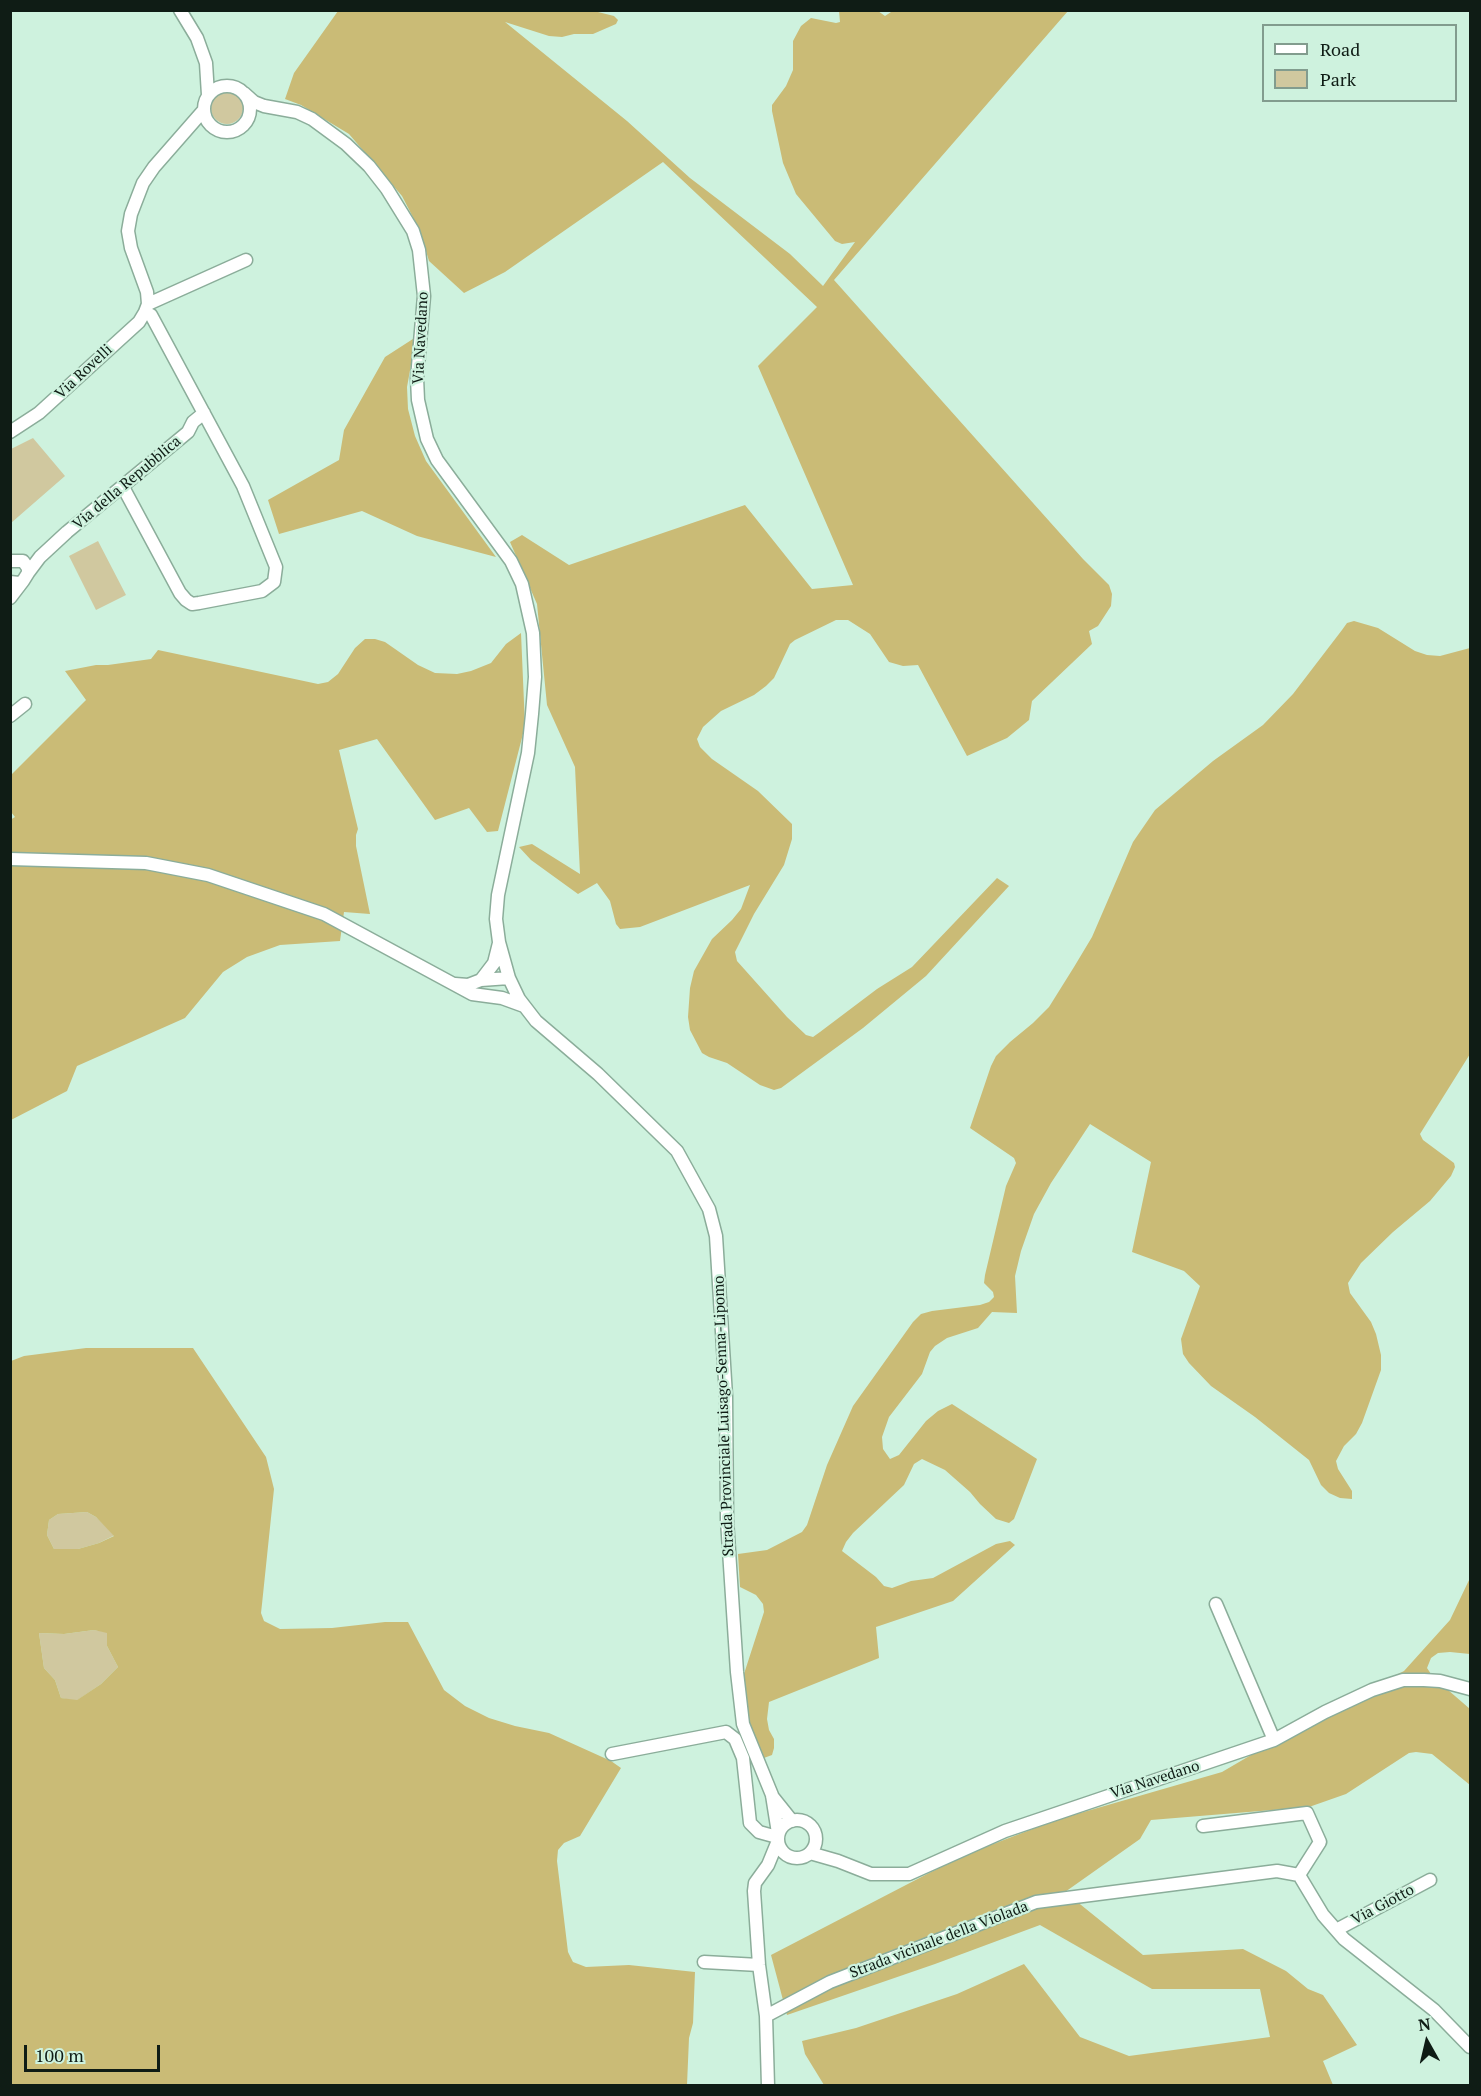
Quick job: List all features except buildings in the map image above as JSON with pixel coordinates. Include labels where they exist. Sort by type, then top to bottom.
[{"type":"street","points":[[180,10],[197,38],[206,63],[208,95]]},
{"type":"street","points":[[206,63],[222,81],[244,93],[250,108],[245,123]]},
{"type":"street","points":[[215,129],[208,123],[203,111],[204,102],[216,88],[232,86]]},
{"type":"street","name":"Via Navedano","points":[[244,93],[254,102],[264,106],[297,112],[312,120],[354,151],[387,189],[413,231],[424,279],[417,378],[421,419],[427,439],[437,460],[501,545],[522,584],[532,633],[535,677],[528,753],[498,895],[496,920],[499,942]]},
{"type":"street","points":[[181,136],[194,129],[231,132],[261,114],[285,110]]},
{"type":"street","points":[[123,487],[180,593],[192,604],[262,591],[274,582],[276,567],[243,486],[147,308],[147,292],[130,248],[128,231],[131,214],[143,183],[154,166],[203,111]]},
{"type":"street","name":"Via Rovelli","points":[[10,432],[39,413],[140,322],[147,308],[246,260]]},
{"type":"street","name":"Via della Repubblica","points":[[40,557],[188,432],[194,422],[204,413]]},
{"type":"street","points":[[16,561],[33,561],[40,557]]},
{"type":"street","points":[[21,579],[40,557]]},
{"type":"street","points":[[10,598],[28,568],[16,561]]},
{"type":"street","points":[[10,716],[25,704]]},
{"type":"street","points":[[10,859],[146,863],[208,875],[324,914],[472,994],[513,1001],[524,1006]]},
{"type":"street","points":[[481,980],[494,963],[499,942]]},
{"type":"street","name":"Strada Provinciale Luisago-Senna-Lipomo","points":[[499,942],[509,978],[524,1006],[536,1021],[598,1074],[677,1150],[709,1209],[716,1236],[726,1395],[727,1520],[737,1672],[743,1724],[772,1795],[778,1837]]},
{"type":"street","points":[[449,983],[468,985],[481,980],[509,978]]},
{"type":"street","points":[[490,997],[509,978]]},
{"type":"street","points":[[1216,1605],[1274,1740]]},
{"type":"street","name":"Via Navedano","points":[[810,1853],[871,1874],[909,1874],[1005,1831],[1274,1740],[1372,1690],[1403,1680],[1440,1681],[1470,1689]]},
{"type":"street","points":[[612,1754],[726,1732],[735,1739],[743,1758],[750,1823],[759,1832],[778,1837]]},
{"type":"street","name":"Strada Provinciale Luisago-Senna-Lipomo","points":[[772,1795],[792,1821]]},
{"type":"street","points":[[1203,1826],[1307,1813],[1320,1842],[1299,1875],[1323,1915],[1344,1939],[1434,2010],[1470,2047]]},
{"type":"street","points":[[768,1865],[790,1858],[798,1859],[810,1853],[815,1846],[816,1839],[810,1825],[805,1822],[792,1821],[783,1826],[768,1865],[755,1883],[759,1965],[772,2085]]},
{"type":"street","points":[[778,1837],[781,1851],[790,1858]]},
{"type":"street","name":"Via Navedano","points":[[816,1839],[838,1861]]},
{"type":"street","name":"Strada vicinale della Violada","points":[[766,2016],[830,1982],[1036,1902],[1277,1872],[1299,1875]]},
{"type":"street","name":"Via Giotto","points":[[1336,1930],[1430,1880]]},
{"type":"street","points":[[704,1962],[759,1965]]},
{"type":"green space","points":[[227,92],[238,97],[243,108],[238,119],[227,124],[216,119],[211,108],[216,97]]},
{"type":"green space","points":[[33,438],[65,476],[11,523],[11,449]]},
{"type":"green space","points":[[98,541],[126,595],[96,610],[69,556]]},
{"type":"green space","points":[[87,1512],[96,1517],[115,1535],[99,1543],[78,1549],[54,1549],[47,1535],[49,1520],[58,1514]]},
{"type":"green space","points":[[94,1630],[107,1632],[107,1646],[118,1667],[101,1684],[76,1701],[61,1698],[55,1680],[44,1668],[39,1633],[64,1634]]},
{"type":"shaded area","points":[[590,10],[614,16],[618,20],[616,24],[593,34],[574,34],[562,37],[549,36],[505,22],[627,121],[690,178],[790,254],[823,286],[855,242],[842,244],[835,241],[796,194],[783,163],[772,111],[772,105],[786,86],[793,70],[793,41],[801,26],[811,18],[840,22],[839,11],[878,11],[885,16],[894,10],[1068,11],[834,280],[1083,559],[1109,585],[1112,594],[1111,606],[1098,626],[1089,631],[1092,644],[1032,701],[1029,720],[1007,738],[967,756],[918,665],[903,666],[889,662],[870,634],[848,620],[836,620],[795,640],[790,644],[774,678],[766,686],[754,695],[721,711],[703,727],[697,739],[700,747],[712,759],[758,791],[792,824],[792,839],[784,865],[754,914],[735,952],[737,961],[806,1035],[813,1037],[877,989],[912,967],[997,878],[1009,886],[926,976],[863,1028],[781,1088],[774,1090],[760,1085],[727,1063],[702,1053],[690,1030],[688,1017],[694,971],[712,939],[741,909],[750,885],[640,927],[620,929],[616,924],[610,901],[597,883],[578,894],[531,860],[519,847],[532,844],[580,874],[575,767],[547,705],[537,604],[510,542],[522,535],[569,565],[745,505],[812,589],[853,585],[758,366],[817,307],[663,162],[505,272],[464,293],[429,261],[420,231],[402,196],[349,134],[301,105],[285,99],[294,73],[338,11]]},
{"type":"shaded area","points":[[416,337],[407,387],[408,409],[415,436],[426,461],[496,557],[417,536],[362,511],[279,534],[268,500],[339,460],[344,430],[385,357]]},
{"type":"shaded area","points":[[1354,621],[1378,628],[1415,651],[1427,655],[1440,656],[1470,648],[1470,1054],[1420,1134],[1423,1140],[1454,1163],[1455,1167],[1451,1176],[1430,1201],[1361,1263],[1348,1283],[1350,1293],[1371,1322],[1381,1355],[1381,1370],[1362,1423],[1356,1434],[1344,1446],[1336,1461],[1338,1469],[1352,1491],[1352,1499],[1340,1498],[1329,1493],[1321,1485],[1309,1460],[1211,1386],[1189,1363],[1183,1354],[1181,1339],[1200,1286],[1184,1271],[1132,1252],[1151,1162],[1090,1124],[1051,1183],[1034,1214],[1015,1276],[1017,1313],[992,1312],[978,1328],[947,1338],[935,1346],[930,1352],[922,1374],[889,1417],[882,1437],[883,1449],[890,1459],[899,1455],[926,1421],[938,1411],[952,1404],[1037,1459],[1014,1519],[1009,1523],[996,1519],[945,1470],[922,1459],[914,1464],[904,1485],[853,1533],[842,1551],[884,1586],[892,1588],[911,1581],[933,1578],[996,1544],[1010,1541],[1015,1545],[953,1601],[876,1627],[879,1658],[769,1702],[767,1719],[774,1739],[774,1748],[772,1755],[753,1762],[743,1677],[764,1612],[763,1604],[756,1595],[740,1587],[738,1554],[767,1550],[802,1532],[807,1525],[827,1465],[853,1406],[913,1322],[921,1314],[980,1305],[989,1302],[994,1297],[993,1292],[984,1283],[985,1275],[1006,1186],[1016,1163],[1014,1158],[970,1128],[996,1056],[1049,1007],[1092,937],[1133,842],[1155,810],[1213,761],[1263,725],[1293,694],[1347,623]]},
{"type":"shaded area","points":[[521,633],[525,726],[498,831],[487,832],[469,808],[435,820],[377,739],[339,750],[358,829],[356,846],[370,914],[344,912],[340,941],[280,945],[247,957],[223,972],[185,1018],[77,1066],[67,1091],[11,1120],[10,820],[15,817],[11,812],[11,775],[86,700],[65,671],[151,659],[158,650],[318,684],[328,682],[338,674],[355,648],[365,639],[375,639],[385,642],[418,665],[435,673],[457,674],[491,663],[506,644]]},
{"type":"shaded area","points":[[86,1348],[193,1348],[266,1457],[274,1489],[261,1613],[264,1621],[280,1629],[332,1628],[385,1622],[408,1622],[444,1690],[465,1706],[489,1718],[549,1733],[611,1761],[621,1768],[580,1836],[564,1843],[558,1850],[557,1861],[568,1952],[573,1962],[586,1967],[629,1965],[695,1972],[687,2085],[11,2085],[11,1361],[24,1356]],"holes":[[[87,1512],[96,1517],[114,1536],[78,1549],[54,1549],[47,1535],[49,1520],[58,1514]],[[94,1630],[107,1633],[107,1646],[118,1667],[101,1684],[77,1700],[61,1698],[55,1680],[44,1668],[39,1633],[64,1634]]]},
{"type":"shaded area","points":[[1470,1578],[1470,1654],[1438,1653],[1431,1658],[1427,1668],[1433,1677],[1470,1709],[1470,1785],[1432,1754],[1416,1752],[1409,1753],[1346,1794],[1309,1807],[1151,1820],[1140,1839],[1065,1892],[1143,1955],[1243,1949],[1286,1971],[1308,1989],[1323,1995],[1357,2045],[1323,2061],[1333,2085],[824,2085],[805,2054],[802,2041],[856,2028],[957,1994],[1024,1964],[1080,2037],[1129,2056],[1270,2037],[1260,1989],[1152,1989],[1040,1925],[787,2015],[771,1955],[975,1851],[1056,1820],[1222,1772],[1328,1710],[1404,1671],[1450,1620]]}]
